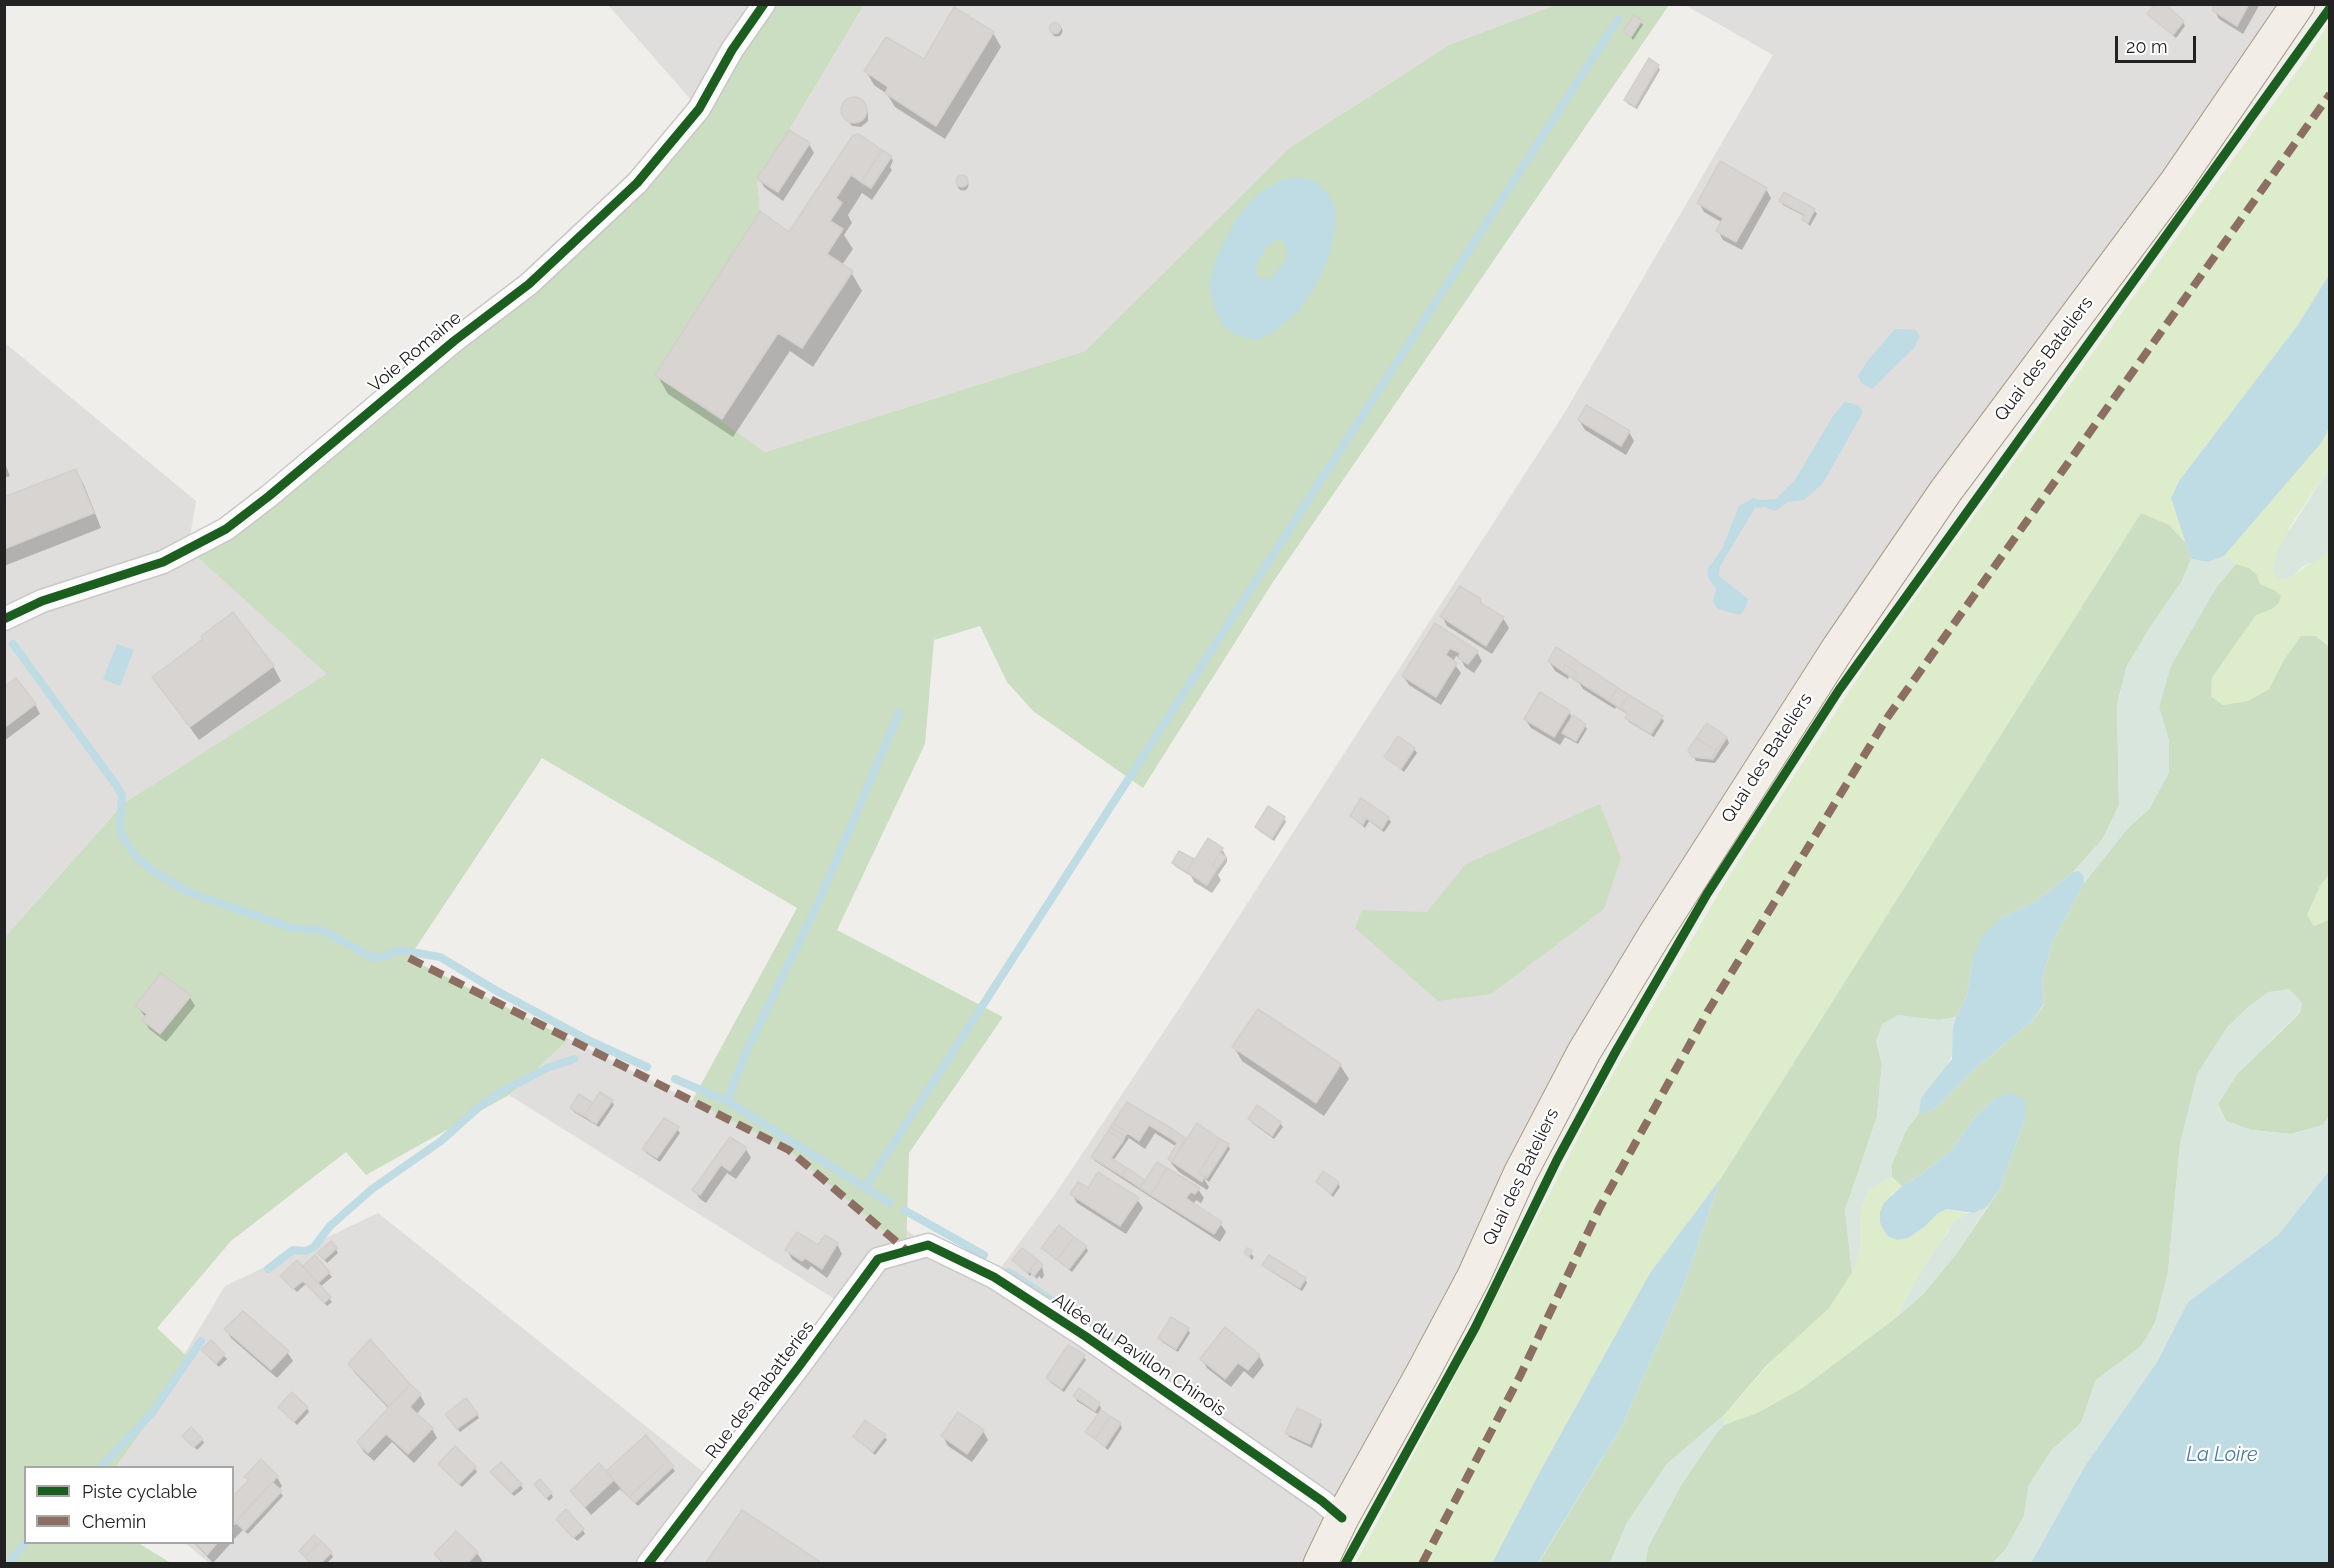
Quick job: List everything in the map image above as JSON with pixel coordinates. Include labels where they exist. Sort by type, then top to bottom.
[{"type":"main road","name":"Quai des Bateliers","points":[[1320,1563],[1342,1518],[1468,1286],[1520,1174],[1584,1052],[1660,926],[1839,647],[1945,492],[2177,181],[2298,4]]},
{"type":"street","name":"Voie Romaine","points":[[4,619],[42,601],[163,562],[226,529],[269,496],[454,341],[530,284],[638,183],[699,110],[732,50],[764,4]]},
{"type":"street","name":"Allée du Pavillon Chinois","points":[[906,1250],[928,1245],[994,1277],[1085,1336],[1322,1500],[1342,1518]]},
{"type":"street","name":"Rue des Rabatteries","points":[[648,1563],[807,1357],[878,1259],[906,1250]]},
{"type":"shaded area","points":[[608,5],[764,5],[699,109]]},
{"type":"shaded area","points":[[864,5],[1555,5],[1449,45],[1289,148],[1085,351],[765,452],[655,375],[760,211],[757,179]]},
{"type":"shaded area","points":[[1685,5],[2298,5],[1735,809],[1320,1563],[209,1563],[186,1544],[234,1544],[234,1466],[117,1466],[225,1286],[378,1213],[711,1478],[844,1305],[509,1095],[569,1039],[789,1150],[928,1245],[994,1277],[1056,1193],[1177,1012],[1565,412],[1773,55]]},
{"type":"shaded area","points":[[5,343],[196,501],[188,549],[328,674],[124,803],[5,937]]},
{"type":"shaded area","points":[[2329,468],[2329,549],[2320,559],[2303,566],[2293,576],[2283,579],[2277,577],[2273,567],[2279,547]]},
{"type":"shaded area","points":[[2224,556],[2236,564],[2217,586],[2171,666],[2159,707],[2169,741],[2169,773],[2150,808],[2127,829],[2084,883],[2083,875],[2079,871],[2073,872],[2102,840],[2119,805],[2117,704],[2127,666],[2182,581],[2191,559],[2208,562]]},
{"type":"shaded area","points":[[2289,989],[2302,1003],[2298,1014],[2236,1075],[2218,1104],[2226,1121],[2251,1130],[2291,1134],[2323,1125],[2329,1116],[2329,1171],[2278,1235],[2188,1302],[2157,1362],[2085,1466],[2031,1563],[1993,1564],[2006,1549],[2024,1516],[2029,1485],[2051,1451],[2081,1423],[2096,1380],[2141,1346],[2155,1323],[2168,1273],[2180,1143],[2197,1074],[2227,1027],[2249,1006],[2268,992]]},
{"type":"shaded area","points":[[1898,1015],[1939,1020],[1956,1017],[1953,1028],[1954,1049],[1947,1068],[1922,1098],[1919,1113],[1906,1130],[1891,1166],[1892,1177],[1869,1192],[1864,1202],[1861,1211],[1860,1251],[1852,1272],[1845,1210],[1877,1117],[1882,1064],[1876,1041],[1882,1024]]},
{"type":"shaded area","points":[[1987,1207],[1957,1253],[1923,1294],[1897,1317],[1925,1264],[1947,1234],[1952,1223],[1967,1213],[1974,1213]]},
{"type":"shaded area","points":[[1723,1416],[1724,1425],[1681,1485],[1648,1547],[1645,1563],[1610,1563],[1627,1523],[1667,1464]]},
{"type":"green space","points":[[764,5],[864,5],[757,179],[760,211],[656,375],[765,452],[1085,351],[1289,148],[1449,45],[1555,5],[1669,5],[1273,582],[1143,788],[1033,711],[1007,682],[980,626],[934,640],[925,744],[837,930],[1003,1017],[909,1153],[906,1250],[789,1150],[692,1101],[797,908],[542,758],[409,958],[569,1039],[509,1095],[366,1175],[346,1152],[231,1241],[157,1328],[191,1360],[117,1466],[24,1466],[24,1544],[140,1544],[171,1563],[5,1564],[5,937],[124,803],[327,674],[188,549],[637,183]]},
{"type":"green space","points":[[2329,23],[2329,275],[2297,326],[2179,481],[2171,498],[2186,543],[2169,525],[2141,513],[1721,1178],[1650,1273],[1492,1563],[1355,1564],[1465,1358],[1596,1103],[1729,876],[1867,664],[2303,63]]},
{"type":"green space","points":[[2329,428],[2329,468],[2289,528],[2293,576],[2329,549],[2329,647],[2316,636],[2284,660],[2269,689],[2248,701],[2223,705],[2211,695],[2212,678],[2256,615],[2272,609],[2274,590],[2260,584],[2257,575],[2249,568],[2236,564],[2224,556],[2322,442]]},
{"type":"green space","points":[[2141,513],[2169,525],[2186,543],[2191,559],[2182,581],[2127,666],[2117,704],[2119,805],[2102,840],[2073,872],[2036,901],[2000,919],[1972,961],[1967,996],[1956,1017],[1939,1020],[1920,1018],[1876,1041],[1882,1064],[1877,1117],[1845,1210],[1852,1272],[1829,1308],[1767,1365],[1723,1416],[1667,1464],[1627,1523],[1610,1563],[1538,1564],[1622,1426],[1685,1282],[1721,1178]]},
{"type":"green space","points":[[2236,564],[2249,568],[2257,575],[2260,584],[2281,596],[2279,603],[2272,609],[2256,615],[2230,652],[2212,678],[2211,696],[2223,705],[2248,701],[2269,689],[2284,660],[2301,636],[2316,636],[2329,647],[2329,874],[2320,886],[2307,915],[2314,926],[2329,920],[2329,1116],[2323,1125],[2291,1134],[2251,1130],[2226,1121],[2218,1104],[2236,1075],[2299,1014],[2302,1003],[2289,989],[2180,1143],[2168,1273],[2155,1323],[2142,1346],[2096,1380],[2081,1423],[2051,1451],[2029,1485],[2024,1516],[2006,1549],[1993,1563],[1645,1564],[1648,1547],[1681,1485],[1724,1425],[1757,1413],[1801,1389],[1897,1317],[1923,1294],[1957,1253],[2000,1189],[2025,1119],[1994,1099],[1975,1116],[1952,1150],[1920,1175],[1902,1186],[1892,1177],[1891,1166],[1906,1130],[1919,1113],[1925,1113],[1938,1106],[1976,1068],[2033,1020],[2044,1004],[2042,979],[2053,942],[2084,883],[2127,829],[2150,808],[2169,741],[2159,707],[2170,666],[2217,586]]},
{"type":"green space","points":[[1600,804],[1621,858],[1604,909],[1491,994],[1438,1001],[1355,928],[1362,910],[1427,912],[1466,864]]},
{"type":"green space","points":[[2329,874],[2329,920],[2314,926],[2307,915],[2320,886]]},
{"type":"green space","points":[[1892,1177],[1902,1186],[1891,1195],[1898,1240],[1908,1238],[1946,1209],[1967,1213],[1952,1223],[1943,1240],[1925,1264],[1897,1317],[1801,1389],[1757,1413],[1724,1425],[1723,1416],[1851,1272],[1860,1251],[1861,1211],[1864,1202],[1869,1192]]},
{"type":"water","points":[[1299,177],[1316,182],[1328,193],[1335,208],[1336,225],[1330,252],[1319,281],[1298,312],[1272,333],[1256,340],[1236,335],[1223,326],[1213,305],[1209,283],[1218,253],[1235,221],[1256,195],[1282,180]],"holes":[[[1277,240],[1285,242],[1287,252],[1284,263],[1272,277],[1262,280],[1256,275],[1257,265],[1267,246]]]},
{"type":"water","points":[[2329,275],[2329,428],[2322,442],[2224,556],[2208,562],[2191,559],[2171,498],[2179,481],[2297,326]]},
{"type":"water","points":[[1895,329],[1916,330],[1920,336],[1914,348],[1872,389],[1861,383],[1858,376],[1868,360]]},
{"type":"water","points":[[1845,402],[1858,405],[1863,412],[1823,483],[1804,500],[1788,502],[1775,511],[1765,507],[1755,508],[1720,566],[1719,576],[1748,599],[1746,607],[1740,615],[1718,609],[1713,602],[1716,588],[1709,579],[1707,570],[1722,549],[1739,506],[1753,498],[1776,499],[1795,480],[1833,416]]},
{"type":"water","points":[[117,644],[134,650],[120,686],[103,679]]},
{"type":"water","points":[[2079,871],[2083,875],[2084,883],[2053,942],[2042,979],[2044,1003],[2033,1020],[1976,1068],[1938,1106],[1925,1113],[1919,1113],[1921,1098],[1952,1059],[1953,1028],[1967,996],[1972,960],[1982,936],[2000,919],[2036,901],[2073,872]]},
{"type":"water","points":[[2010,1092],[2026,1101],[2025,1119],[2000,1189],[1987,1207],[1974,1213],[1946,1209],[1908,1238],[1898,1240],[1889,1237],[1880,1222],[1880,1212],[1884,1203],[1902,1186],[1952,1150],[1975,1116],[1994,1099]]},
{"type":"water","name":"La Loire","points":[[2329,1171],[2329,1563],[2031,1563],[2085,1466],[2157,1362],[2188,1302],[2278,1235]]},
{"type":"water","points":[[1721,1178],[1685,1282],[1622,1426],[1538,1563],[1492,1563],[1650,1273]]},
{"type":"building","points":[[2155,4],[2165,4],[2184,21],[2173,35],[2147,14]]},
{"type":"building","points":[[2215,4],[2249,4],[2237,26],[2212,10]]},
{"type":"building","points":[[954,7],[994,32],[936,126],[885,93],[888,87],[864,71],[886,37],[924,59]]},
{"type":"building","points":[[1634,15],[1642,20],[1631,37],[1623,31]]},
{"type":"building","points":[[1055,22],[1061,28],[1055,34],[1049,28]]},
{"type":"building","points":[[1649,58],[1659,65],[1635,106],[1624,100]]},
{"type":"building","points":[[854,97],[863,101],[867,110],[863,119],[854,123],[845,119],[841,110],[845,101]]},
{"type":"building","points":[[789,130],[810,143],[778,192],[757,179]]},
{"type":"building","points":[[859,134],[882,150],[861,182],[851,175],[836,198],[842,203],[830,221],[843,229],[827,254],[853,271],[802,348],[778,333],[722,419],[655,375],[760,211],[789,232],[853,135]]},
{"type":"building","points":[[882,150],[892,156],[871,188],[861,182]]},
{"type":"building","points":[[1720,161],[1767,188],[1736,242],[1716,231],[1723,218],[1697,203]]},
{"type":"building","points":[[962,175],[968,181],[962,187],[956,181]]},
{"type":"building","points":[[1784,192],[1815,209],[1808,223],[1802,220],[1805,215],[1779,201]]},
{"type":"building","points":[[1586,405],[1630,431],[1621,446],[1578,420]]},
{"type":"building","points":[[76,469],[94,513],[4,549],[4,497]]},
{"type":"building","points":[[1460,586],[1481,599],[1480,603],[1504,617],[1486,646],[1440,616]]},
{"type":"building","points":[[233,612],[274,666],[190,727],[152,677],[203,639],[201,636]]},
{"type":"building","points":[[1435,623],[1478,651],[1468,664],[1458,658],[1460,653],[1450,648],[1446,655],[1457,663],[1436,697],[1402,676]]},
{"type":"building","points":[[1556,647],[1618,688],[1609,701],[1576,680],[1579,674],[1565,665],[1562,671],[1548,661]]},
{"type":"building","points":[[1565,665],[1579,674],[1576,680],[1562,671]]},
{"type":"building","points":[[16,678],[36,704],[4,728],[4,687]]},
{"type":"building","points":[[1618,688],[1629,695],[1620,708],[1609,701]]},
{"type":"building","points":[[1540,692],[1570,711],[1554,737],[1524,719]]},
{"type":"building","points":[[1629,695],[1663,716],[1651,734],[1625,718],[1628,713],[1620,708]]},
{"type":"building","points":[[1573,715],[1586,724],[1576,741],[1562,733]]},
{"type":"building","points":[[1707,723],[1727,737],[1716,751],[1696,738]]},
{"type":"building","points":[[1398,736],[1415,748],[1401,769],[1384,757]]},
{"type":"building","points":[[1727,737],[1713,759],[1711,759],[1716,751]]},
{"type":"building","points":[[1696,738],[1716,751],[1711,759],[1692,757],[1688,750]]},
{"type":"building","points":[[1361,798],[1389,817],[1382,829],[1366,818],[1363,825],[1350,816]]},
{"type":"building","points":[[1268,806],[1285,817],[1272,838],[1255,827]]},
{"type":"building","points":[[1208,838],[1223,848],[1212,866],[1217,869],[1207,885],[1187,872]]},
{"type":"building","points":[[1179,851],[1194,859],[1187,872],[1172,863]]},
{"type":"building","points":[[1220,853],[1226,857],[1217,869],[1212,866]]},
{"type":"building","points":[[161,973],[191,996],[160,1034],[142,1020],[147,1014],[135,1006]]},
{"type":"building","points":[[1258,1009],[1341,1064],[1316,1103],[1232,1047]]},
{"type":"building","points":[[600,1092],[613,1100],[596,1124],[584,1116]]},
{"type":"building","points":[[579,1094],[593,1103],[584,1116],[570,1108]]},
{"type":"building","points":[[1127,1102],[1174,1130],[1170,1138],[1149,1125],[1139,1141],[1113,1123]]},
{"type":"building","points":[[1257,1105],[1281,1122],[1272,1136],[1248,1119]]},
{"type":"building","points":[[664,1118],[679,1127],[657,1158],[642,1149]]},
{"type":"building","points":[[1113,1123],[1128,1133],[1125,1136],[1110,1127]]},
{"type":"building","points":[[1197,1123],[1220,1139],[1199,1173],[1204,1177],[1202,1182],[1172,1162]]},
{"type":"building","points":[[1110,1127],[1125,1136],[1123,1141],[1108,1131]]},
{"type":"building","points":[[1174,1130],[1186,1138],[1172,1162],[1168,1159],[1177,1143],[1170,1138]]},
{"type":"building","points":[[1108,1131],[1123,1141],[1111,1158],[1127,1168],[1122,1176],[1091,1157]]},
{"type":"building","points":[[730,1137],[747,1148],[730,1171],[721,1165],[700,1195],[692,1190]]},
{"type":"building","points":[[1220,1139],[1229,1144],[1207,1178],[1199,1173]]},
{"type":"building","points":[[1157,1162],[1167,1168],[1151,1195],[1140,1188]]},
{"type":"building","points":[[1127,1168],[1145,1180],[1140,1188],[1122,1176]]},
{"type":"building","points":[[1167,1168],[1200,1188],[1195,1194],[1191,1192],[1186,1198],[1222,1222],[1214,1234],[1151,1195]]},
{"type":"building","points":[[1323,1171],[1339,1182],[1331,1194],[1316,1182]]},
{"type":"building","points":[[1098,1172],[1139,1198],[1120,1226],[1070,1194],[1078,1182],[1088,1188]]},
{"type":"building","points":[[1059,1225],[1074,1237],[1057,1260],[1041,1248]]},
{"type":"building","points":[[797,1232],[818,1245],[825,1235],[838,1243],[822,1269],[805,1258],[802,1261],[785,1250]]},
{"type":"building","points":[[1074,1237],[1087,1246],[1069,1269],[1057,1260]]},
{"type":"building","points":[[331,1241],[337,1248],[324,1260],[317,1253]]},
{"type":"building","points":[[1022,1248],[1038,1260],[1028,1273],[1012,1260]]},
{"type":"building","points":[[1247,1248],[1252,1251],[1249,1257],[1244,1253]]},
{"type":"building","points":[[315,1255],[330,1272],[318,1283],[303,1266]]},
{"type":"building","points":[[1269,1255],[1306,1278],[1300,1288],[1262,1265]]},
{"type":"building","points":[[297,1260],[331,1297],[324,1303],[303,1281],[293,1289],[280,1276]]},
{"type":"building","points":[[1038,1260],[1043,1265],[1034,1276],[1029,1271]]},
{"type":"building","points":[[243,1311],[289,1351],[271,1370],[224,1329]]},
{"type":"building","points":[[1171,1317],[1189,1328],[1176,1349],[1158,1338]]},
{"type":"building","points":[[1225,1327],[1260,1355],[1248,1370],[1238,1363],[1225,1379],[1200,1359]]},
{"type":"building","points":[[370,1339],[410,1384],[389,1407],[348,1364]]},
{"type":"building","points":[[211,1340],[225,1354],[216,1364],[201,1350]]},
{"type":"building","points":[[1068,1345],[1085,1355],[1062,1389],[1046,1378]]},
{"type":"building","points":[[410,1384],[421,1394],[410,1407],[433,1428],[408,1454],[386,1434],[368,1453],[357,1442]]},
{"type":"building","points":[[1079,1388],[1100,1403],[1095,1411],[1073,1396]]},
{"type":"building","points":[[292,1392],[308,1407],[294,1422],[278,1407]]},
{"type":"building","points":[[466,1398],[478,1414],[457,1429],[445,1414]]},
{"type":"building","points":[[1297,1408],[1321,1420],[1310,1444],[1285,1433]]},
{"type":"building","points":[[1101,1410],[1110,1416],[1095,1439],[1085,1432]]},
{"type":"building","points":[[958,1412],[984,1430],[967,1454],[941,1436]]},
{"type":"building","points":[[1110,1416],[1121,1423],[1105,1447],[1095,1439]]},
{"type":"building","points":[[865,1420],[886,1435],[873,1452],[853,1437]]},
{"type":"building","points":[[191,1427],[200,1436],[191,1445],[182,1436]]},
{"type":"building","points":[[646,1435],[668,1460],[629,1497],[606,1471]]},
{"type":"building","points":[[200,1436],[203,1439],[194,1447],[191,1445]]},
{"type":"building","points":[[455,1446],[476,1467],[459,1484],[438,1464]]},
{"type":"building","points":[[261,1459],[278,1476],[234,1525],[234,1495],[249,1480],[244,1477]]},
{"type":"building","points":[[668,1460],[674,1466],[635,1503],[629,1497]]},
{"type":"building","points":[[501,1462],[522,1484],[511,1493],[490,1472]]},
{"type":"building","points":[[599,1463],[614,1480],[585,1507],[570,1491]]},
{"type":"building","points":[[540,1479],[552,1493],[546,1498],[534,1484]]},
{"type":"building","points":[[272,1482],[282,1491],[245,1531],[235,1522]]},
{"type":"building","points":[[566,1509],[584,1529],[573,1538],[556,1519]]},
{"type":"building","points":[[742,1510],[816,1559],[822,1564],[705,1564]]},
{"type":"building","points":[[456,1531],[478,1552],[467,1564],[445,1564],[434,1554]]},
{"type":"building","points":[[314,1535],[321,1541],[305,1557],[299,1551]]},
{"type":"building","points":[[321,1541],[332,1552],[320,1564],[311,1564],[305,1557]]},
{"type":"building","points":[[196,1544],[216,1544],[207,1555]]},
{"type":"waterway","points":[[865,1188],[1618,19]]},
{"type":"waterway","points":[[13,644],[116,785],[122,795],[120,828],[125,841],[137,858],[153,871],[188,892],[292,928],[322,930],[373,958],[383,957],[399,950],[440,957],[497,991],[590,1041],[647,1067]]},
{"type":"waterway","points":[[675,1079],[727,1101],[746,1052],[819,901],[899,713]]},
{"type":"waterway","points":[[268,1269],[293,1250],[306,1251],[314,1247],[330,1226],[372,1189],[441,1141],[479,1107],[501,1092],[547,1068],[574,1059]]},
{"type":"waterway","points":[[727,1101],[890,1203]]},
{"type":"waterway","points":[[904,1210],[984,1255]]},
{"type":"waterway","points":[[1009,1272],[1146,1362]]},
{"type":"waterway","points":[[102,1466],[152,1413],[201,1341]]},
{"type":"waterway","points":[[8,1564],[24,1544]]},
{"type":"marked path","points":[[1422,1564],[1520,1376],[1599,1209],[1708,1011],[1887,718],[2330,94]]},
{"type":"marked path","points":[[409,958],[789,1150],[906,1250]]},
{"type":"cycle path","points":[[4,619],[42,601],[163,562],[226,529],[269,496],[454,341],[529,284],[637,183],[699,109],[732,50],[764,4]]},
{"type":"cycle path","points":[[1345,1564],[1475,1328],[1557,1160],[1616,1051],[1707,894],[1839,690],[2330,8]]},
{"type":"cycle path","points":[[648,1564],[878,1259],[928,1245],[994,1277],[1085,1336],[1322,1501],[1342,1518]]}]
